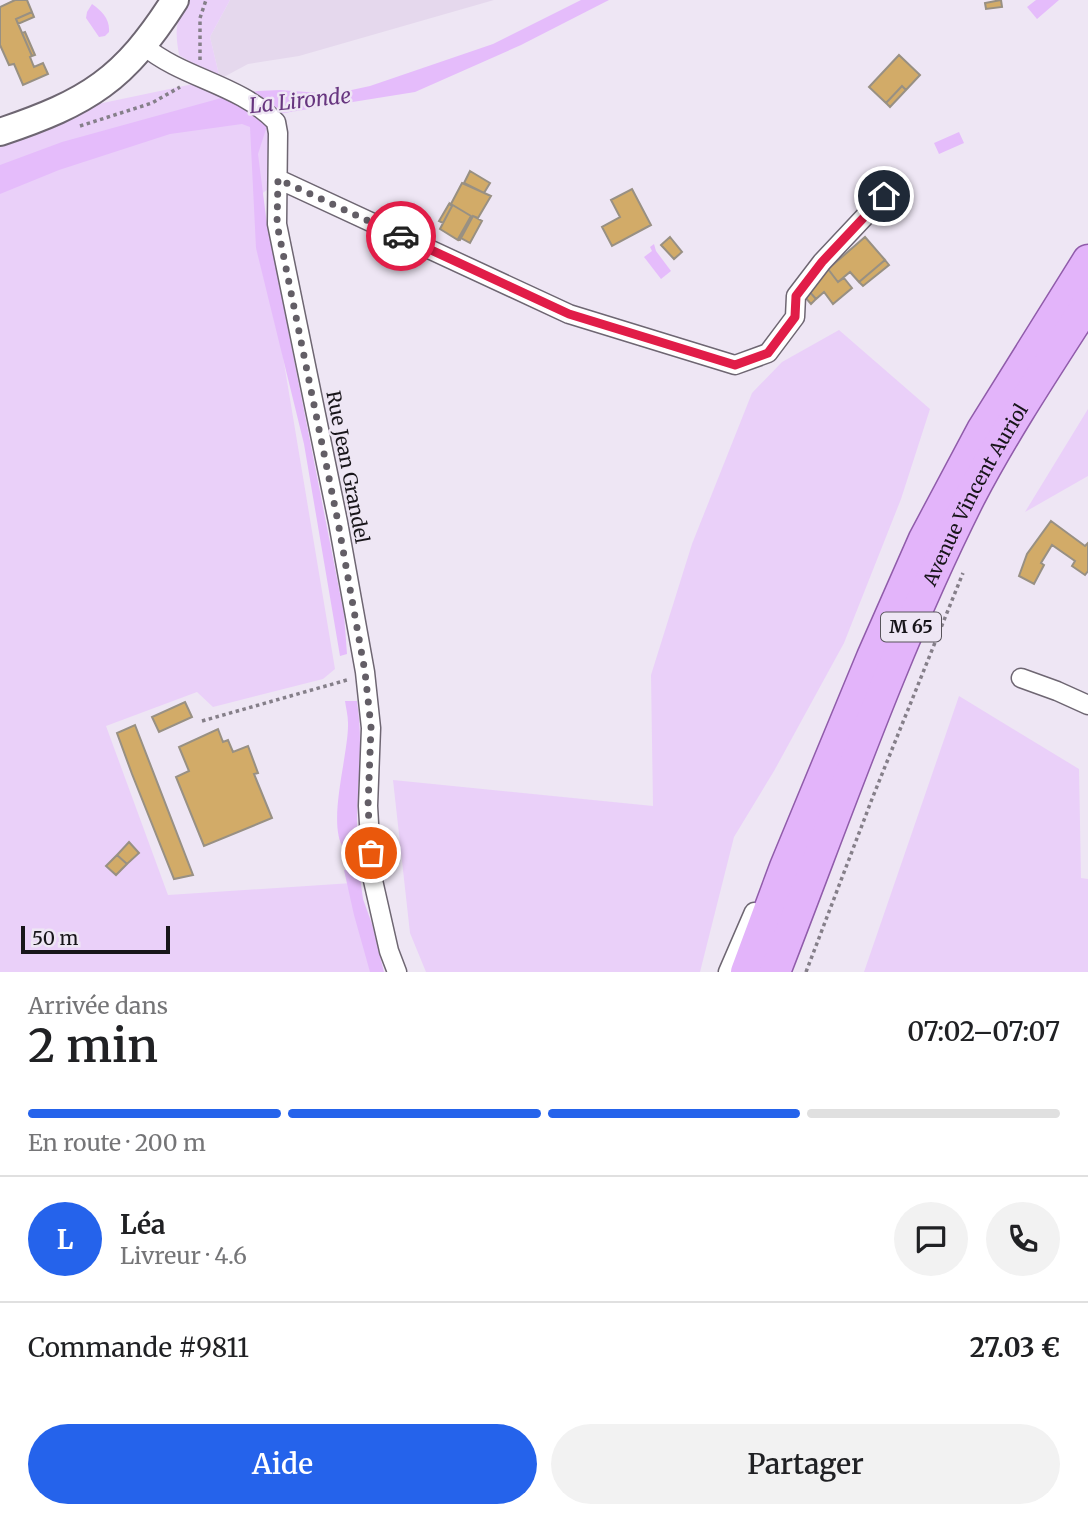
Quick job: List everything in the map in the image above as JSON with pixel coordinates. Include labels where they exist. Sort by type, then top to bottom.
[{"type":"main road","name":"Avenue Vincent Auriol","points":[[746,972],[785,867],[883,633],[950,489],[996,407],[1088,260]]},
{"type":"main road","name":"Avenue Vincent Auriol","points":[[775,972],[873,719],[947,544],[1013,419],[1088,303]]},
{"type":"street","points":[[0,132],[44,117],[94,92],[114,77],[144,46],[176,0]]},
{"type":"street","name":"Rue Jean Grandel","points":[[144,46],[195,74],[228,88],[259,107],[276,122],[277,224],[338,522],[365,672],[371,727],[368,806],[372,876],[389,951],[397,972]]},
{"type":"street","points":[[278,179],[569,314],[735,365],[768,353],[795,317],[796,296],[822,262],[884,196]]},
{"type":"street","points":[[1021,678],[1088,705]]},
{"type":"street","name":"Avenue Vincent Auriol","points":[[728,972],[750,921],[829,762]]},
{"type":"path","points":[[69,130],[152,103],[175,92],[195,74],[200,68],[200,18],[206,0]]},
{"type":"path","points":[[806,972],[872,799],[968,562]]},
{"type":"path","points":[[202,721],[334,685],[365,672]]},
{"type":"shaded area","points":[[188,0],[230,0],[210,37],[220,79],[179,55],[177,26]]},
{"type":"shaded area","points":[[230,0],[494,0],[299,56],[248,64],[220,79],[210,37]]},
{"type":"shaded area","points":[[198,83],[222,91],[269,125],[272,141],[272,186],[260,195],[277,321],[335,669],[323,679],[213,707],[197,692],[106,726],[168,895],[352,883],[375,942],[383,972],[0,972],[0,146],[57,125],[98,104]]},
{"type":"shaded area","points":[[839,330],[930,409],[901,499],[844,643],[774,771],[734,837],[700,972],[426,972],[410,933],[393,780],[653,806],[651,675],[692,544],[752,393],[782,362]]},
{"type":"shaded area","points":[[1088,409],[1088,476],[1025,512]]},
{"type":"shaded area","points":[[959,696],[1079,769],[1081,878],[1088,879],[1088,972],[864,972]]},
{"type":"water","name":"La Lironde","points":[[581,0],[609,0],[521,45],[415,92],[284,113],[263,120],[267,126],[258,154],[266,217],[344,614],[347,654],[340,656],[304,444],[256,248],[250,127],[242,124],[170,134],[59,170],[0,194],[0,165],[62,142],[225,97],[280,90],[333,94],[370,86],[493,44]]},
{"type":"water","points":[[1036,0],[1059,0],[1037,19],[1027,7]]},
{"type":"water","points":[[92,4],[107,19],[109,32],[105,36],[99,37],[86,18]]},
{"type":"water","points":[[959,132],[964,143],[939,154],[934,143]]},
{"type":"water","points":[[654,244],[671,271],[661,279],[644,257],[652,251],[650,247]]},
{"type":"water","points":[[345,701],[357,701],[360,738],[358,847],[344,849],[337,823],[347,736]]},
{"type":"water","points":[[359,869],[363,899],[384,972],[370,972],[354,915],[344,870]]},
{"type":"building","points":[[15,0],[27,0],[32,12],[16,19],[34,67],[43,63],[48,74],[23,85],[14,64],[9,65],[0,45],[0,7]]},
{"type":"building","points":[[1001,0],[1002,7],[986,9],[985,3]]},
{"type":"building","points":[[32,12],[34,17],[18,24],[16,19]]},
{"type":"building","points":[[25,32],[35,55],[32,56],[22,33]]},
{"type":"building","points":[[899,55],[920,75],[906,90],[902,86],[886,103],[869,87]]},
{"type":"building","points":[[902,86],[906,90],[890,107],[886,103]]},
{"type":"building","points":[[470,171],[490,183],[484,193],[464,183]]},
{"type":"building","points":[[462,183],[491,196],[478,218],[473,216],[460,240],[458,239],[471,216],[451,204]]},
{"type":"building","points":[[632,189],[651,225],[612,246],[602,227],[620,217],[611,200]]},
{"type":"building","points":[[449,204],[452,206],[443,223],[439,221]]},
{"type":"building","points":[[451,204],[471,216],[458,240],[440,229]]},
{"type":"building","points":[[473,216],[482,221],[470,243],[461,238]]},
{"type":"building","points":[[670,237],[682,252],[674,259],[661,245]]},
{"type":"building","points":[[865,237],[885,260],[859,282],[850,272],[838,282],[828,269]]},
{"type":"building","points":[[885,260],[889,265],[863,286],[859,282]]},
{"type":"building","points":[[828,269],[838,282],[844,278],[852,288],[833,304],[824,292],[816,299],[808,290]]},
{"type":"building","points":[[808,290],[816,299],[811,304],[804,296]]},
{"type":"building","points":[[1051,521],[1085,546],[1088,543],[1088,571],[1085,575],[1072,566],[1075,561],[1052,545],[1041,563],[1044,565],[1034,584],[1019,576],[1027,554]]},
{"type":"building","points":[[185,702],[192,717],[159,732],[152,717]]},
{"type":"building","points":[[135,725],[193,875],[174,879],[132,774],[117,733]]},
{"type":"building","points":[[218,729],[223,742],[228,740],[233,752],[248,746],[258,773],[254,774],[272,818],[204,846],[176,777],[189,771],[179,747]]},
{"type":"building","points":[[129,842],[139,853],[127,864],[117,855]]},
{"type":"building","points":[[117,855],[127,864],[116,875],[106,866]]},
{"type":"waterway","points":[[348,841],[352,875]]},
{"type":"way so far","points":[[371,853],[368,806],[371,727],[365,672],[338,522],[277,224],[278,179],[401,236]]},
{"type":"route","points":[[401,236],[569,314],[735,365],[768,353],[795,317],[796,296],[822,262],[884,196]]}]
